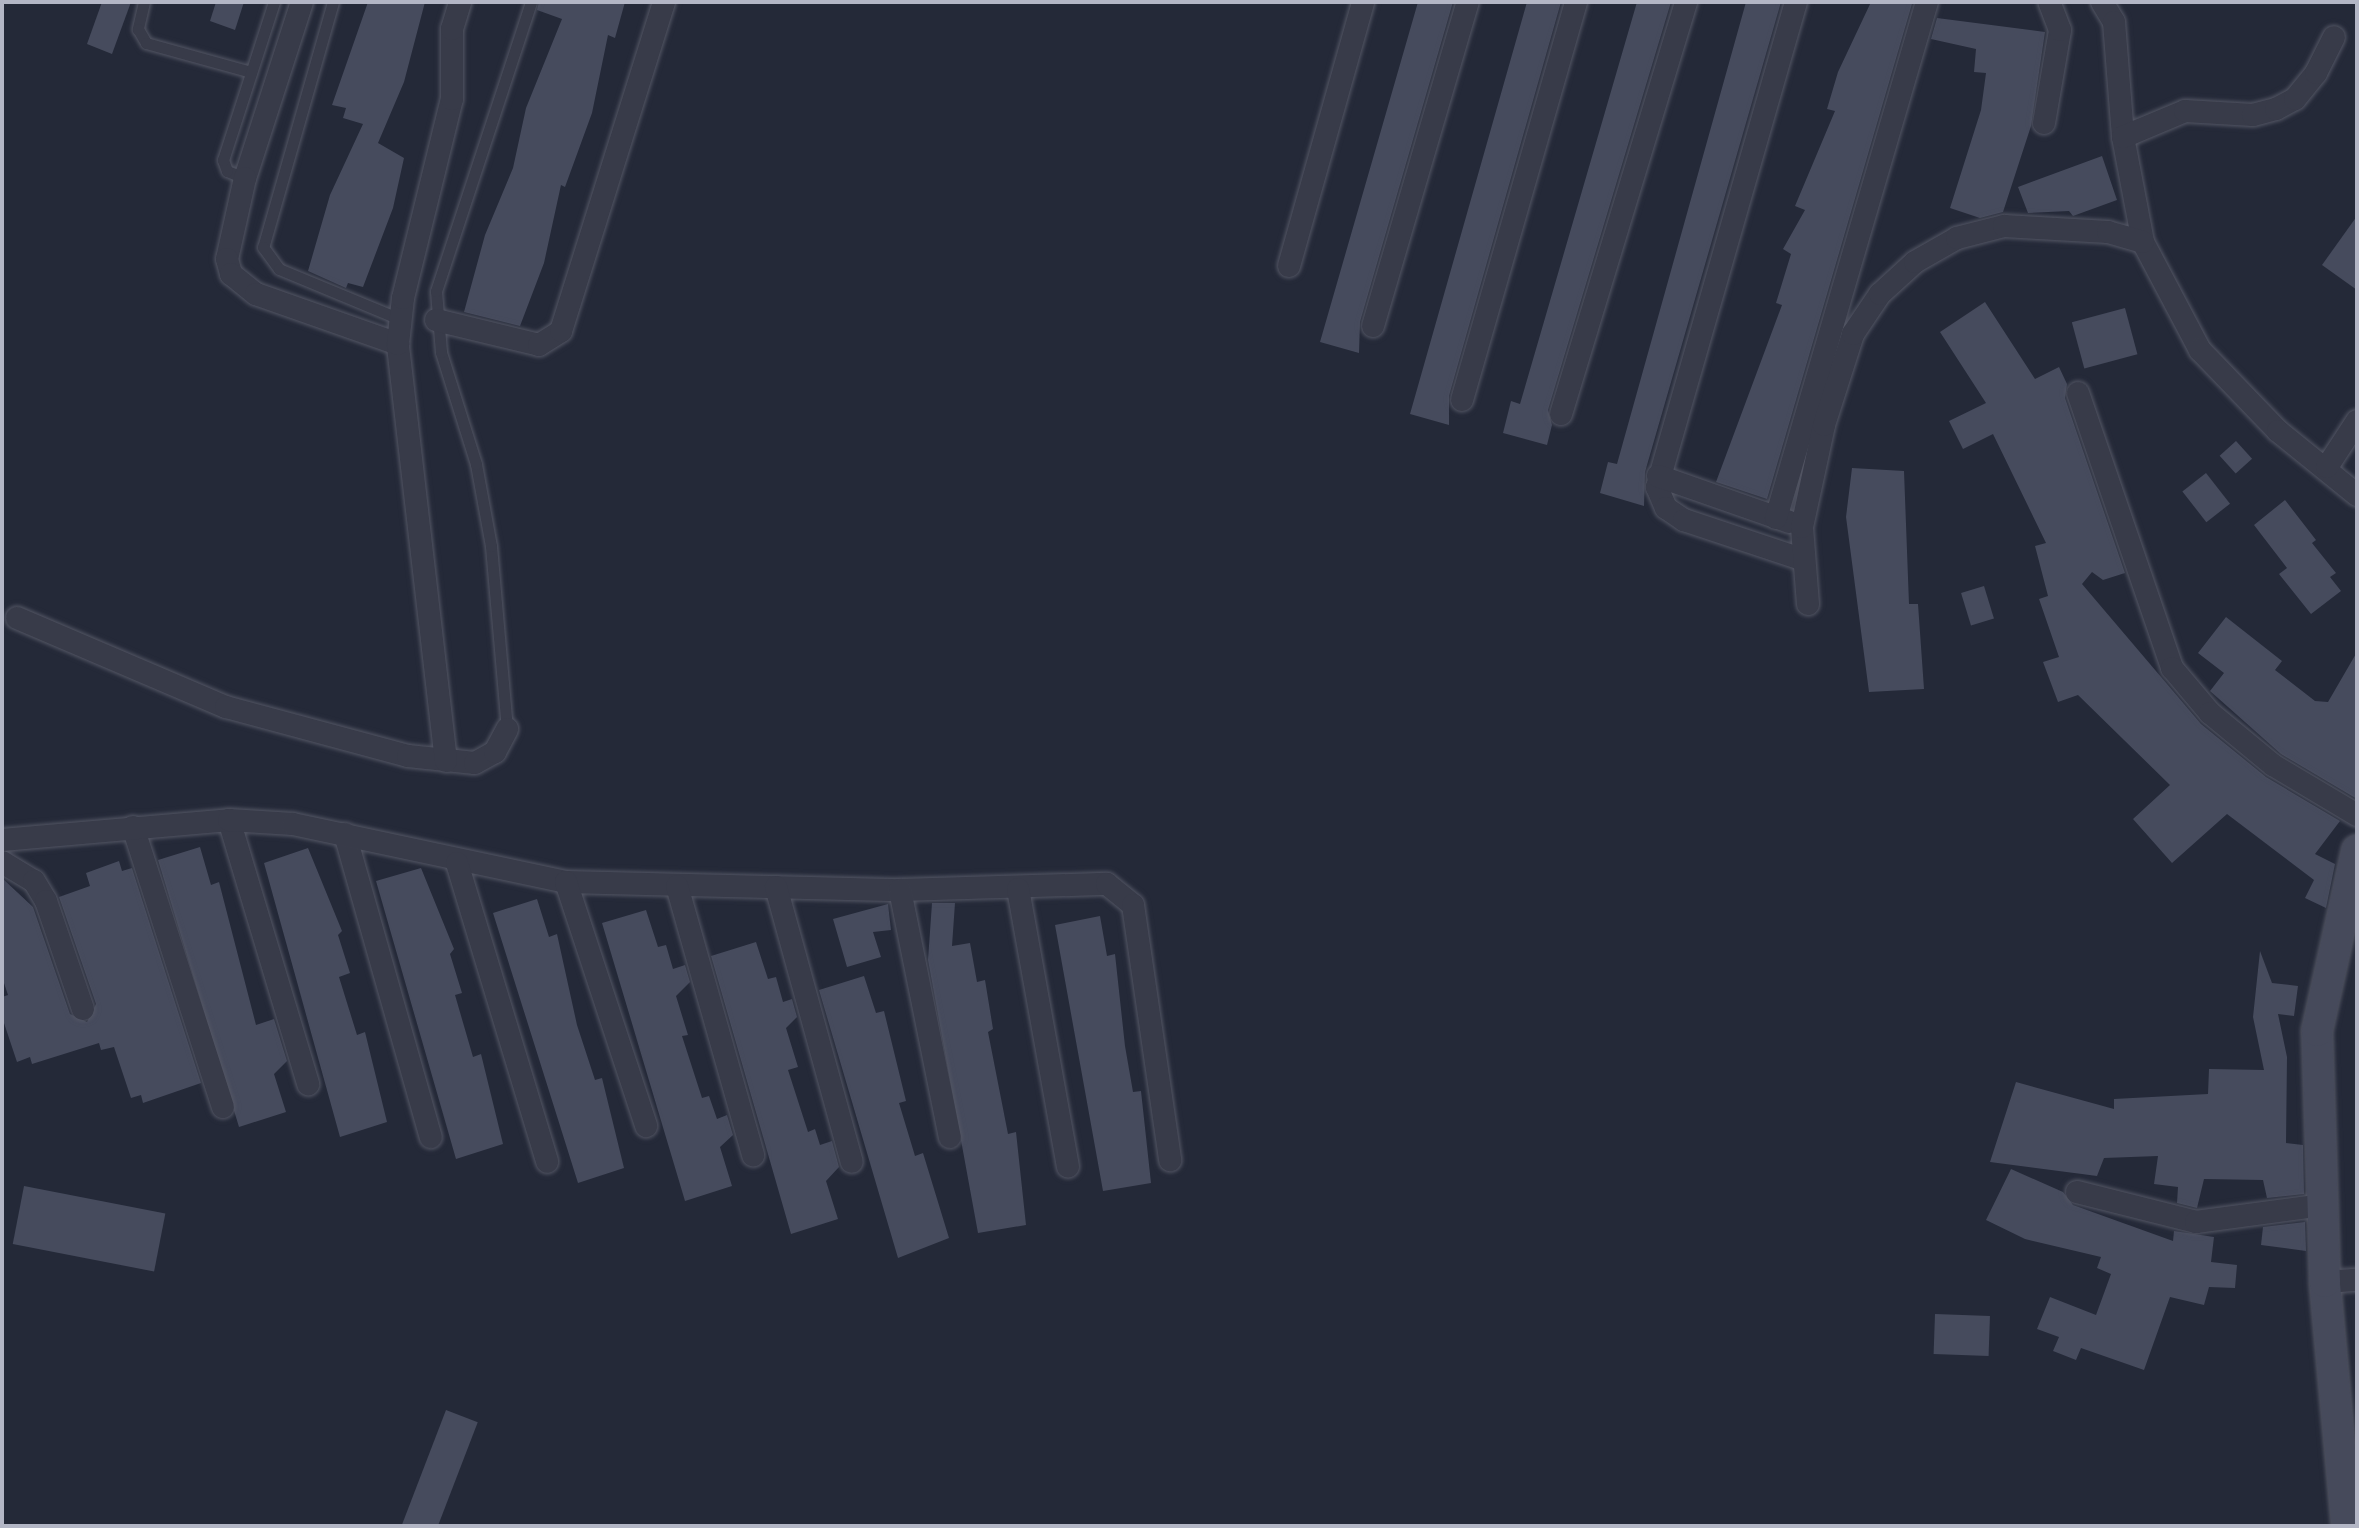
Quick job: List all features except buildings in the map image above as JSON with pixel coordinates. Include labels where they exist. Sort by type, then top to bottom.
[{"type":"street","points":[[302,2],[245,178],[227,259],[242,287],[398,344]]},
{"type":"street","points":[[446,761],[398,344],[400,319],[452,99],[452,29],[460,2]]},
{"type":"street","points":[[436,320],[539,345],[561,331],[664,2]]},
{"type":"street","points":[[1289,266],[1363,2]]},
{"type":"street","points":[[1373,326],[1468,2]]},
{"type":"street","points":[[1462,400],[1576,2]]},
{"type":"street","points":[[1561,414],[1686,2]]},
{"type":"street","points":[[1796,2],[1658,476],[1660,498],[1674,515],[1801,559]]},
{"type":"street","points":[[1776,518],[1927,2]]},
{"type":"street","points":[[2044,123],[2060,30],[2049,2]]},
{"type":"street","points":[[2102,2],[2114,22],[2121,66],[2123,137],[2143,242],[2200,350],[2278,431],[2327,467],[2357,495]]},
{"type":"street","points":[[2123,137],[2185,111],[2253,115],[2276,109],[2295,99],[2316,73],[2334,37]]},
{"type":"street","points":[[1808,604],[1801,559],[1802,527],[1824,425],[1853,334],[1880,294],[1915,262],[1957,238],[2004,226],[2108,232],[2143,242]]},
{"type":"street","points":[[2078,393],[2172,668],[2210,713],[2273,765],[2357,815]]},
{"type":"street","points":[[2327,467],[2357,421]]},
{"type":"street","points":[[1658,476],[1802,527]]},
{"type":"street","points":[[17,618],[226,707],[446,761],[475,763],[495,752],[507,729]]},
{"type":"street","points":[[229,820],[308,1084]]},
{"type":"street","points":[[2,840],[229,820],[345,834],[457,863],[566,882],[900,890],[1018,889],[1107,884],[1128,896],[1170,1160]]},
{"type":"street","points":[[133,827],[223,1107]]},
{"type":"street","points":[[345,834],[431,1137]]},
{"type":"street","points":[[2347,1526],[2325,1282],[2317,1031],[2357,850]]},
{"type":"street","points":[[2,862],[34,881],[46,901],[83,1009]]},
{"type":"street","points":[[457,863],[547,1162]]},
{"type":"street","points":[[566,882],[646,1126]]},
{"type":"street","points":[[677,886],[753,1155]]},
{"type":"street","points":[[776,887],[852,1162]]},
{"type":"street","points":[[1018,889],[1068,1167]]},
{"type":"street","points":[[900,890],[950,1137]]},
{"type":"street","points":[[2077,1192],[2196,1222],[2324,1205]]},
{"type":"street","points":[[2325,1282],[2357,1280]]},
{"type":"lane","points":[[144,2],[138,29],[146,43],[251,72]]},
{"type":"lane","points":[[245,178],[227,171],[223,160],[274,2]]},
{"type":"lane","points":[[333,2],[263,247],[279,269],[400,319]]},
{"type":"lane","points":[[507,729],[485,510],[436,320],[445,256],[531,2]]}]
